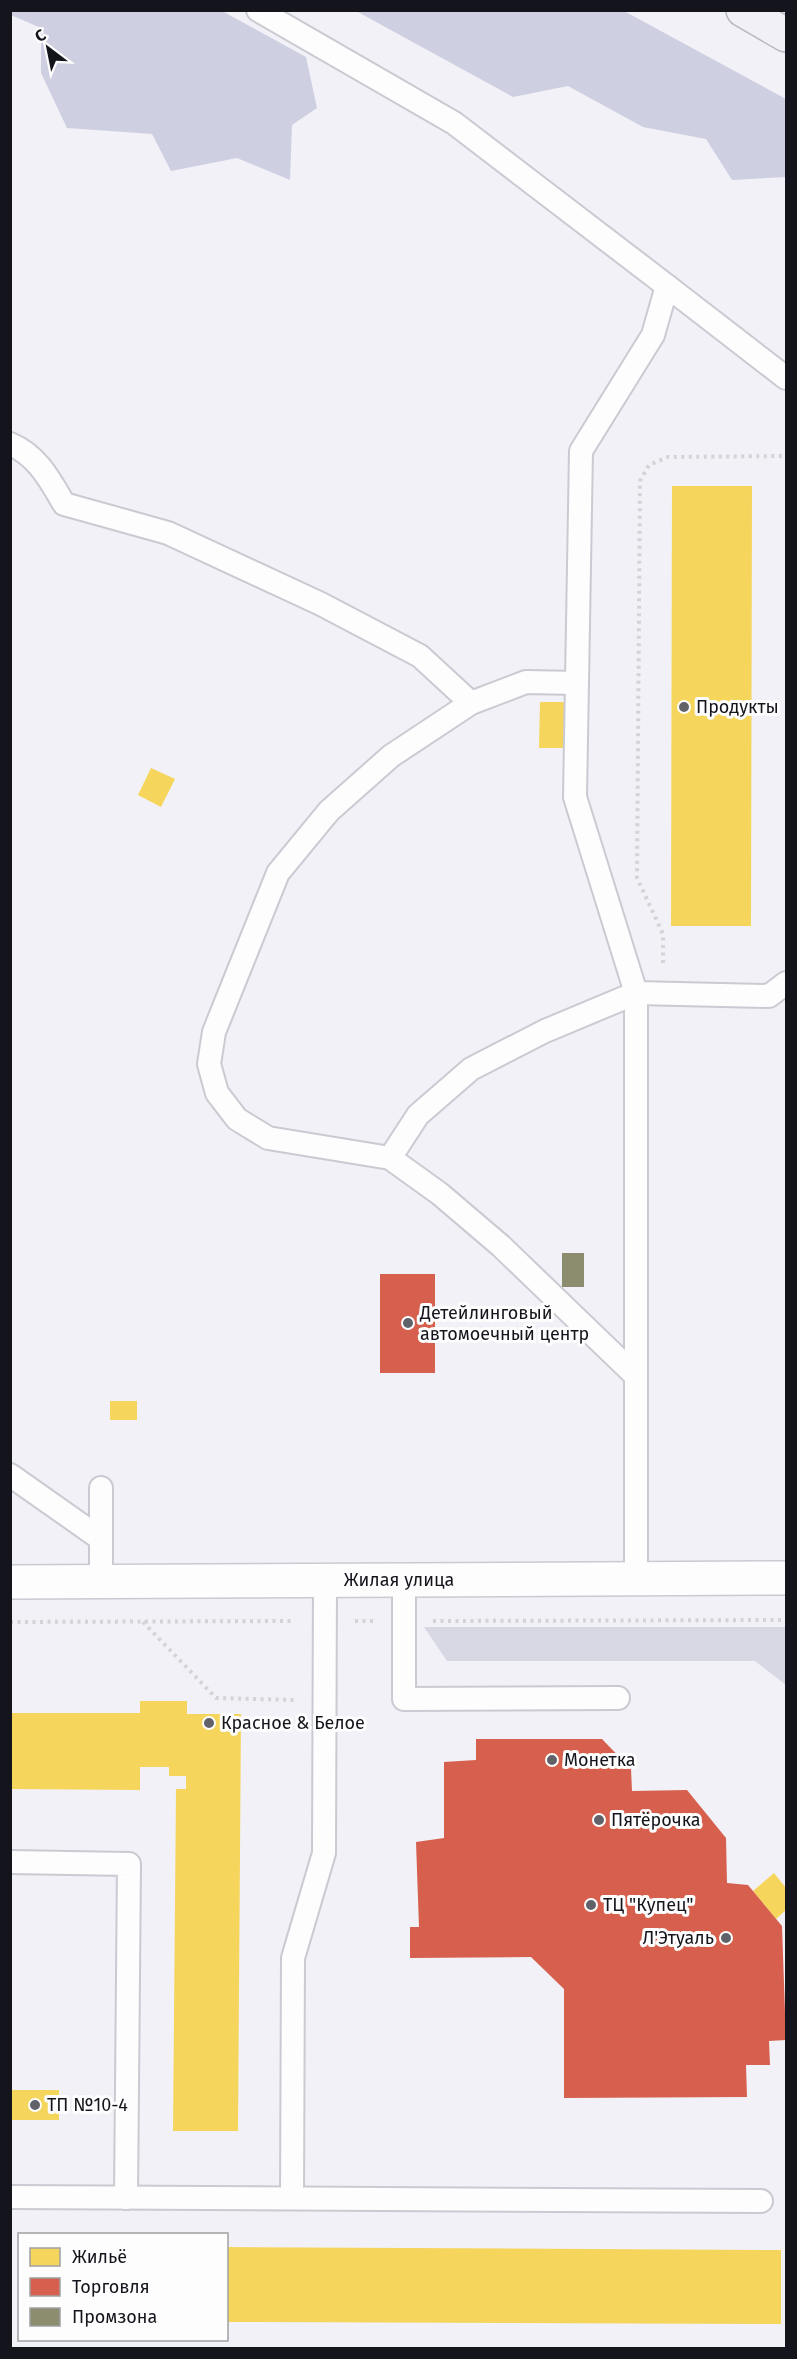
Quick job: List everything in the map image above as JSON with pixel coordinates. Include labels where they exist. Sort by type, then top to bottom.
[{"type":"main road","points":[[742,10],[786,35]]},
{"type":"main road","name":"Жилая улица","points":[[10,1582],[786,1578]]},
{"type":"lane","points":[[258,10],[454,123],[786,378]]},
{"type":"lane","points":[[636,1578],[636,993],[575,797],[581,450],[653,335],[667,286]]},
{"type":"lane","points":[[10,444],[18,447],[42,467],[64,504],[168,533],[321,604],[420,656],[471,703]]},
{"type":"lane","points":[[577,683],[525,682],[471,703],[382,764],[329,811],[278,873],[214,1032],[209,1064],[217,1093],[237,1119],[268,1138],[390,1158],[440,1194],[501,1246],[636,1376]]},
{"type":"lane","points":[[390,1158],[418,1115],[471,1069],[545,1030],[636,993],[769,996],[786,983]]},
{"type":"lane","points":[[10,1475],[101,1539]]},
{"type":"lane","points":[[101,1488],[101,1582]]},
{"type":"lane","points":[[292,2198],[294,1958],[324,1852],[325,1580]]},
{"type":"lane","points":[[404,1580],[404,1700],[618,1698]]},
{"type":"lane","points":[[10,1862],[129,1863],[126,2198]]},
{"type":"lane","points":[[10,2198],[761,2201]]},
{"type":"path","points":[[662,994],[663,934],[637,878],[640,481],[649,465],[668,457],[786,456]]},
{"type":"path","points":[[143,1622],[216,1698],[325,1701]]},
{"type":"shaded area","points":[[10,11],[222,11],[306,57],[317,108],[292,125],[290,180],[237,158],[171,171],[152,134],[67,128],[41,73],[41,28],[11,15]]},
{"type":"shaded area","points":[[356,11],[624,11],[786,99],[786,177],[732,180],[706,139],[643,127],[568,86],[513,97]]},
{"type":"shaded area","points":[[424,1627],[786,1627],[786,1685],[755,1661],[447,1661]]},
{"type":"building: Жильё","points":[[672,486],[752,486],[751,926],[671,926]]},
{"type":"building: Жильё","points":[[540,702],[570,702],[569,748],[539,748]]},
{"type":"building: Жильё","points":[[151,768],[175,779],[161,807],[138,795]]},
{"type":"building: Жильё","points":[[110,1401],[137,1401],[137,1420],[110,1420]]},
{"type":"building: Жильё","points":[[140,1701],[187,1701],[187,1714],[241,1714],[238,2131],[173,2131],[176,1789],[186,1789],[186,1776],[169,1776],[169,1767],[140,1767],[140,1790],[10,1789],[10,1713],[140,1713]]},
{"type":"building: Жильё","points":[[774,1873],[786,1888],[786,1910],[776,1919],[753,1891]]},
{"type":"building: Жильё","name":"ТП №10-4","points":[[10,2090],[59,2090],[59,2120],[10,2120]]},
{"type":"building: Жильё","points":[[228,2247],[781,2250],[781,2324],[228,2322]]},
{"type":"building: Торговля","name":"Детейлинговый автомоечный центр","points":[[380,1274],[435,1274],[435,1373],[380,1373]]},
{"type":"building: Торговля","name":"ТЦ \"Купец\"","points":[[476,1739],[602,1739],[631,1769],[632,1791],[687,1790],[726,1838],[727,1883],[748,1885],[782,1926],[786,2040],[769,2041],[770,2065],[746,2065],[747,2097],[564,2098],[564,1989],[531,1957],[410,1958],[410,1927],[419,1927],[416,1842],[444,1838],[444,1762],[476,1760]]},
{"type":"building: Промзона","points":[[562,1253],[584,1253],[584,1287],[562,1287]]},
{"type":"place","name":"Продукты","points":[[684,707]]},
{"type":"place","name":"Детейлинговый автомоечный центр","points":[[408,1323]]},
{"type":"place","name":"Красное & Белое","points":[[209,1723]]},
{"type":"place","name":"Монетка","points":[[552,1760]]},
{"type":"place","name":"Пятёрочка","points":[[599,1820]]},
{"type":"place","name":"ТЦ \"Купец\"","points":[[591,1905]]},
{"type":"place","name":"Л'Этуаль","points":[[726,1938]]},
{"type":"place","name":"ТП №10-4","points":[[35,2105]]}]
